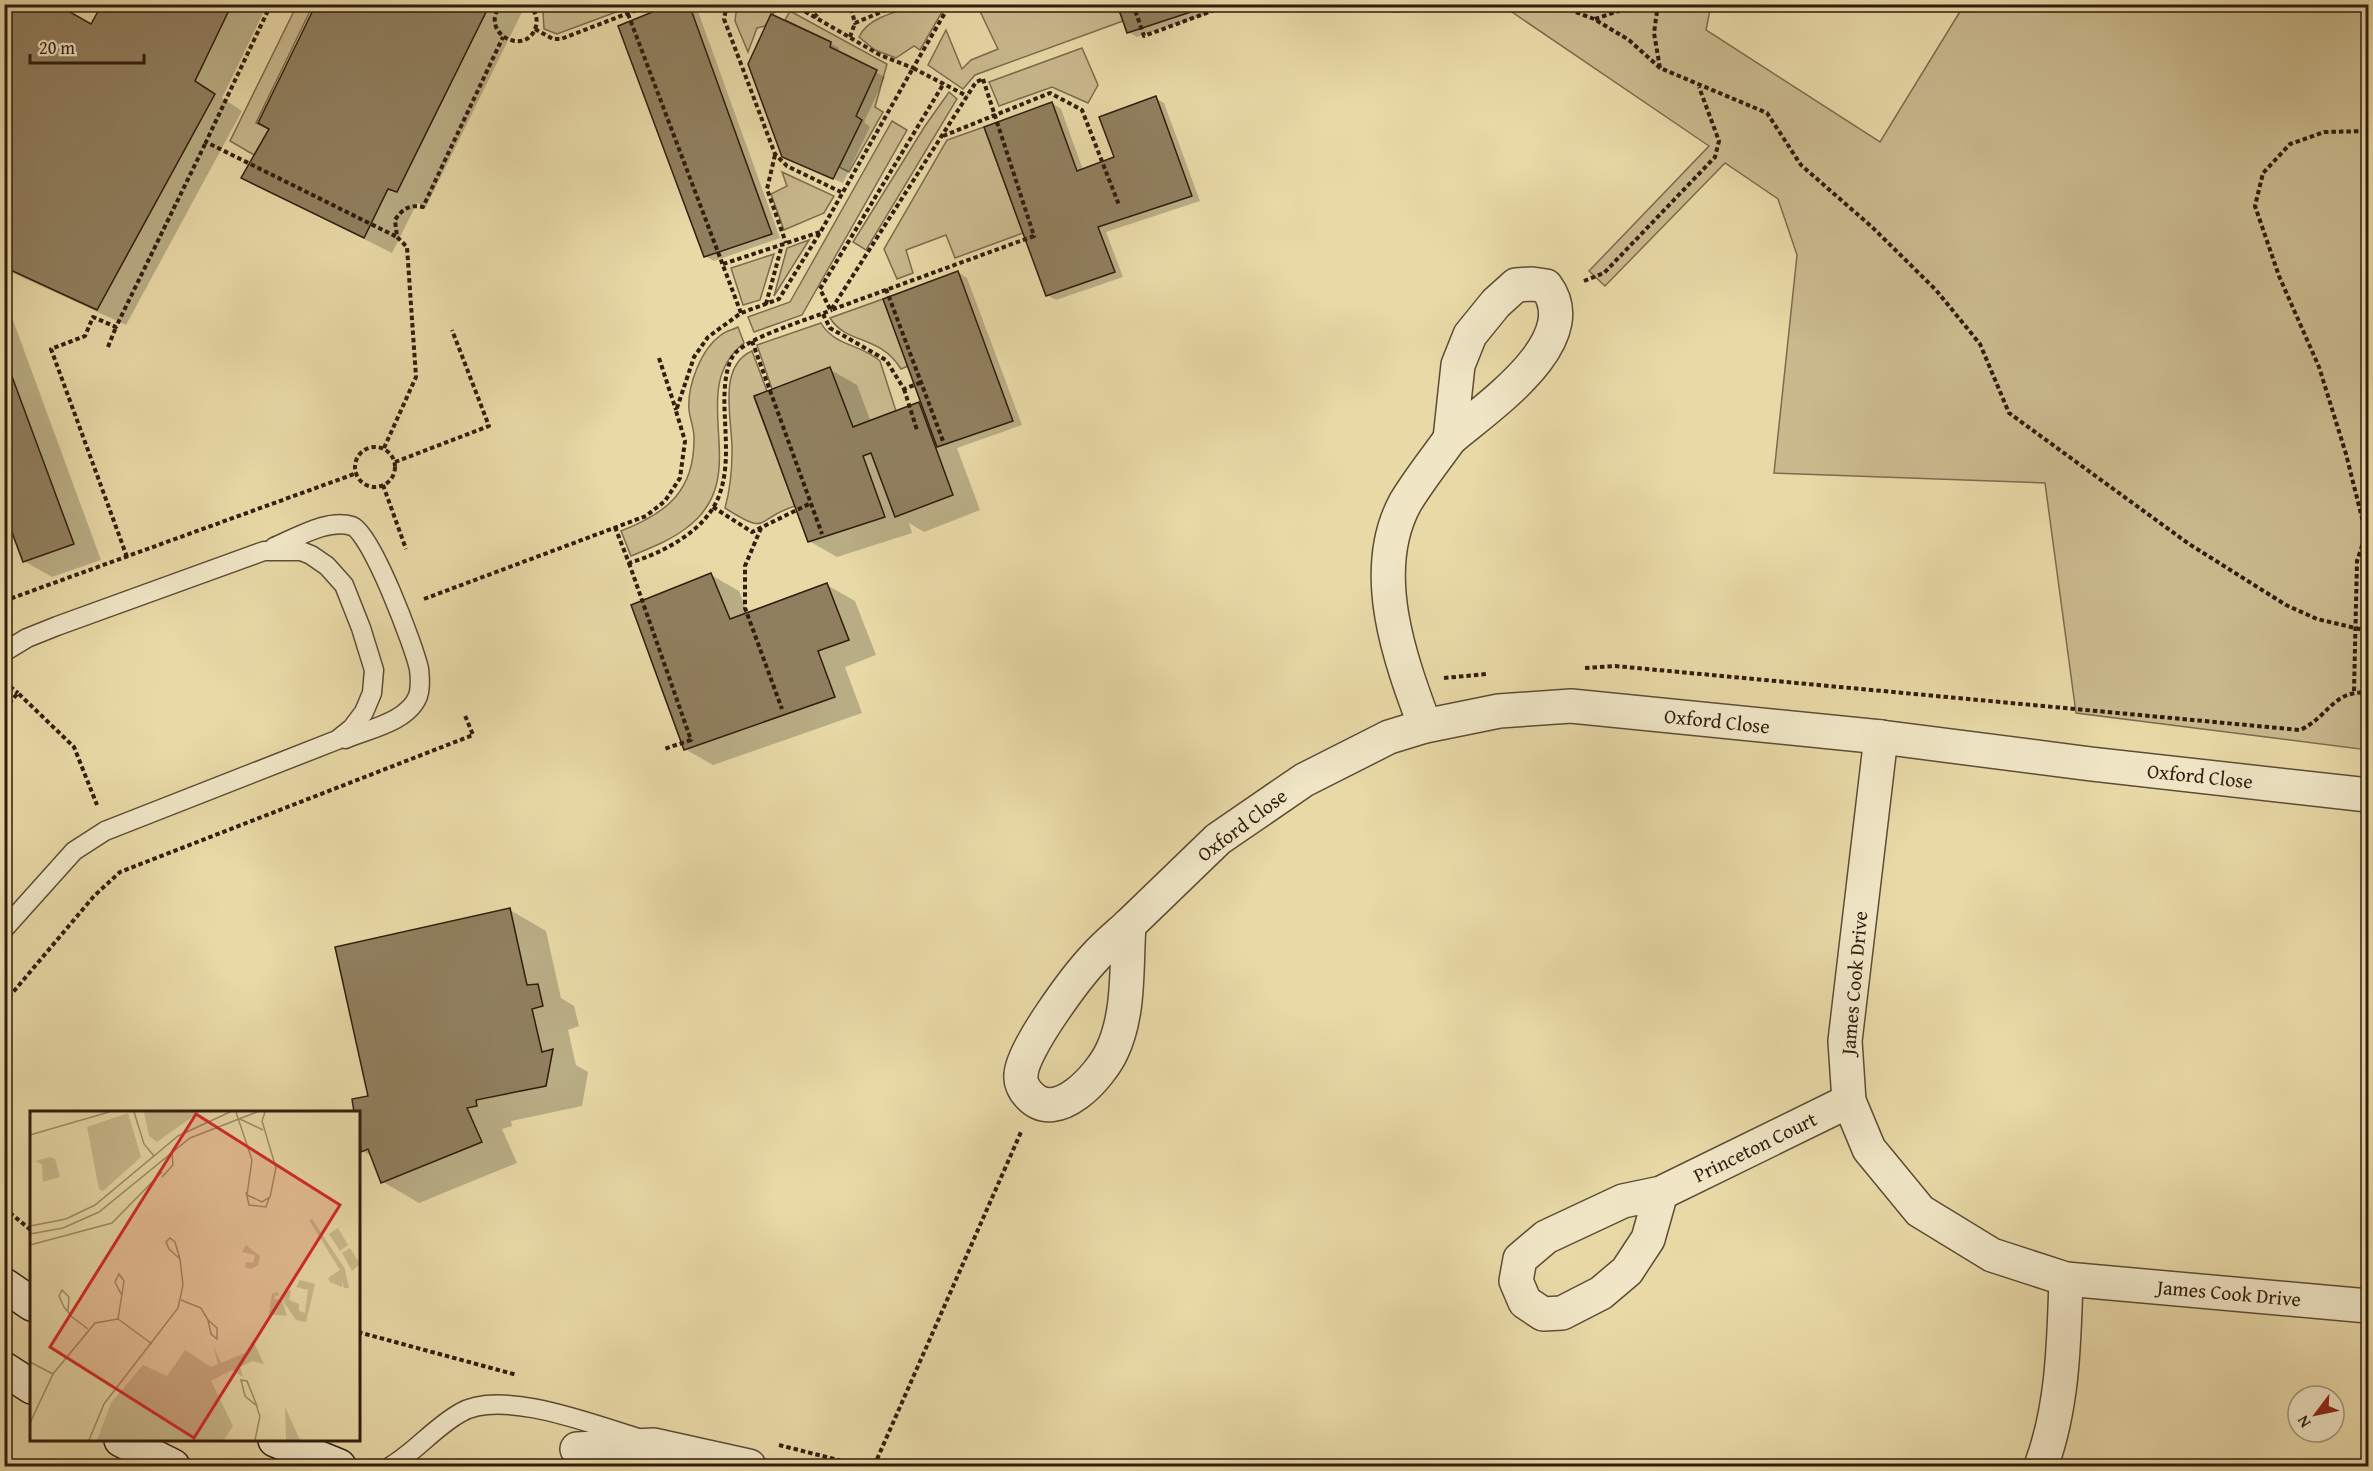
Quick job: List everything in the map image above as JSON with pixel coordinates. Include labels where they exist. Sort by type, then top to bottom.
[{"type":"street","points":[[1425,726],[1410,682],[1388,601],[1391,546],[1405,504],[1450,439],[1513,385],[1542,354],[1554,334],[1555,298],[1546,286],[1516,285],[1496,303],[1470,335],[1458,365],[1450,439]]},
{"type":"street","name":"Oxford Close","points":[[1035,1101],[1025,1090],[1020,1077],[1022,1063],[1035,1039],[1094,958],[1182,871],[1251,814],[1304,780],[1389,737],[1425,726],[1499,711],[1571,706],[1881,737],[2091,764],[2368,795]]},
{"type":"street","name":"James Cook Drive","points":[[1881,737],[1845,1041],[1849,1101],[1869,1149],[1920,1211],[1992,1255],[2066,1279],[2368,1306]]},
{"type":"street","points":[[1035,1101],[1053,1104],[1068,1100],[1087,1087],[1112,1052],[1123,1019],[1129,925]]},
{"type":"street","name":"Princeton Court","points":[[1661,1193],[1849,1101]]},
{"type":"street","points":[[2041,1467],[2049,1444],[2062,1369],[2066,1279]]},
{"type":"street","points":[[4,1285],[30,1303]]},
{"type":"street","points":[[4,1369],[30,1386]]},
{"type":"street","points":[[123,1441],[173,1467]]},
{"type":"street","points":[[277,1441],[339,1467]]},
{"type":"street","points":[[577,1449],[626,1444],[666,1446],[749,1467]]},
{"type":"lane","points":[[4,652],[27,638],[57,626],[330,525],[349,525],[359,530],[378,561],[418,665],[418,695],[405,712],[330,745],[105,831],[74,851],[4,929]]},
{"type":"lane","points":[[264,551],[302,551],[327,566],[347,591],[371,655],[374,677],[364,712],[352,728],[330,745]]},
{"type":"lane","points":[[391,1467],[418,1448],[458,1413],[479,1407],[518,1406],[546,1410],[666,1446]]},
{"type":"path","points":[[108,347],[271,4]]},
{"type":"path","points":[[502,4],[495,21],[503,37]]},
{"type":"path","points":[[503,37],[520,41],[528,38],[535,29],[536,14],[529,4]]},
{"type":"path","points":[[535,29],[554,39],[561,39],[652,4]]},
{"type":"path","points":[[727,4],[724,19],[776,154],[787,166],[841,192]]},
{"type":"path","points":[[792,4],[879,55],[913,68],[967,96]]},
{"type":"path","points":[[814,17],[828,4]]},
{"type":"path","points":[[855,23],[900,4]]},
{"type":"path","points":[[676,411],[690,364],[708,337],[741,313],[779,299],[821,231],[841,192],[950,4]]},
{"type":"path","points":[[1133,4],[1144,36],[1231,4]]},
{"type":"path","points":[[1555,4],[1594,19],[1629,40],[1660,68],[1767,113],[1801,165],[1872,227],[1936,290],[1980,344],[2009,413],[2189,544],[2277,599],[2317,620],[2368,631]]},
{"type":"path","points":[[1594,19],[1639,4]]},
{"type":"path","points":[[1658,4],[1654,33],[1660,68]]},
{"type":"path","points":[[843,5],[852,12],[855,23],[850,37]]},
{"type":"path","points":[[628,14],[741,313]]},
{"type":"path","points":[[397,237],[395,220],[404,209],[423,207],[503,37]]},
{"type":"path","points":[[628,563],[645,558],[692,532],[713,507],[720,493],[726,459],[723,394],[733,356],[752,340],[823,314],[887,288],[1034,236],[983,79],[976,82],[831,310]]},
{"type":"path","points":[[831,310],[820,289],[944,83]]},
{"type":"path","points":[[1555,298],[1578,284],[1604,273],[1715,157],[1719,141],[1699,86]]},
{"type":"path","points":[[943,136],[1050,93],[1082,110],[1119,205]]},
{"type":"path","points":[[2354,691],[2357,561],[2367,533],[2319,367],[2279,276],[2255,206],[2263,173],[2290,144],[2324,132],[2368,131]]},
{"type":"path","points":[[206,142],[397,237],[407,247],[416,377],[384,448]]},
{"type":"path","points":[[766,304],[784,244],[767,189],[776,154]]},
{"type":"path","points":[[723,264],[821,231]]},
{"type":"path","points":[[887,288],[943,441]]},
{"type":"path","points":[[823,314],[830,328],[886,360],[904,389],[917,430]]},
{"type":"path","points":[[116,327],[93,317],[85,336],[51,349],[127,557]]},
{"type":"path","points":[[395,462],[489,426],[452,330]]},
{"type":"path","points":[[752,340],[822,534]]},
{"type":"path","points":[[424,599],[651,513],[665,501],[676,485],[682,470],[685,441],[659,358]]},
{"type":"path","points":[[904,389],[922,382]]},
{"type":"path","points":[[374,447],[384,448],[395,462],[391,479],[381,486],[369,486],[360,480],[357,473],[356,461],[361,453],[374,447]]},
{"type":"path","points":[[6,601],[357,473]]},
{"type":"path","points":[[713,507],[752,532],[811,503]]},
{"type":"path","points":[[615,527],[691,741],[664,749]]},
{"type":"path","points":[[761,528],[745,566],[745,608],[782,709]]},
{"type":"path","points":[[1583,669],[1615,666],[2300,730],[2312,725],[2334,701],[2354,691],[2368,693]]},
{"type":"path","points":[[1410,682],[1490,674]]},
{"type":"path","points":[[4,682],[74,747],[100,812]]},
{"type":"path","points":[[4,709],[18,693]]},
{"type":"path","points":[[4,1003],[94,896],[120,872],[473,735],[464,713]]},
{"type":"path","points":[[118,866],[120,872]]},
{"type":"path","points":[[874,1467],[1035,1101]]},
{"type":"path","points":[[4,1208],[30,1229]]},
{"type":"shaded area","points":[[923,4],[946,5],[920,50],[914,46],[896,58],[875,50],[859,37],[870,24],[878,19]]},
{"type":"shaded area","points":[[297,5],[313,5],[256,123],[269,129],[254,155],[230,141]]},
{"type":"shaded area","points":[[539,5],[635,5],[557,34],[544,29],[543,12]]},
{"type":"shaded area","points":[[737,5],[779,5],[765,26],[757,28],[748,52],[735,21]]},
{"type":"shaded area","points":[[977,5],[1104,5],[1107,11],[1118,7],[1123,21],[975,75],[963,89],[928,65],[946,30],[962,69],[971,60],[998,49]]},
{"type":"shaded area","points":[[1398,5],[1711,5],[1706,30],[1880,142],[1964,5],[2368,5],[2368,750],[2076,713],[2045,483],[1774,473],[1797,255],[1778,199],[1725,163],[1605,286],[1589,271],[1709,146],[1503,6],[1394,12]]},
{"type":"shaded area","points":[[790,11],[887,64],[875,107],[883,112],[849,172],[839,167],[861,121],[856,116],[877,70],[830,47],[831,42],[785,20]]},
{"type":"shaded area","points":[[1082,48],[1098,85],[1088,103],[1052,87],[999,106],[989,82]]},
{"type":"shaded area","points":[[949,92],[957,99],[866,250],[853,242],[925,126]]},
{"type":"shaded area","points":[[892,121],[907,130],[802,315],[754,332],[748,317],[790,302]]},
{"type":"shaded area","points":[[984,127],[1023,233],[955,258],[946,235],[906,250],[913,273],[897,279],[884,249],[947,140]]},
{"type":"shaded area","points":[[782,172],[834,196],[824,213],[784,230],[771,194],[787,186]]},
{"type":"shaded area","points":[[809,240],[774,296],[787,248]]},
{"type":"shaded area","points":[[774,254],[760,300],[743,305],[731,268]]},
{"type":"shaded area","points":[[883,299],[908,366],[901,369],[883,350],[845,332],[837,327],[830,318]]},
{"type":"shaded area","points":[[821,323],[826,331],[840,341],[873,355],[880,361],[896,411],[853,427],[772,389],[757,345]]},
{"type":"shaded area","points":[[738,327],[744,343],[727,363],[719,385],[717,410],[719,460],[716,485],[706,508],[679,533],[631,556],[621,531],[665,508],[683,486],[693,456],[694,437],[689,400],[693,379],[707,349],[723,334]]},
{"type":"shaded area","points":[[752,351],[767,391],[754,397],[795,506],[756,524],[725,508],[732,459],[730,382],[734,369],[741,359]]},
{"type":"building","points":[[4,4],[56,4],[91,24],[102,4],[232,4],[195,81],[215,94],[97,310],[4,267]]},
{"type":"building","points":[[316,4],[490,4],[397,192],[388,189],[364,238],[241,178],[269,129],[258,123]]},
{"type":"building","points":[[672,4],[689,4],[772,234],[704,257],[618,26]]},
{"type":"building","points":[[1117,4],[1205,4],[1206,7],[1127,33]]},
{"type":"building","points":[[771,14],[831,42],[830,47],[877,70],[856,116],[862,120],[833,179],[782,157],[748,64]]},
{"type":"building","points":[[1156,96],[1192,196],[1098,227],[1115,272],[1046,296],[984,127],[1052,102],[1077,171],[1114,157],[1099,117]]},
{"type":"building","points":[[958,271],[1013,421],[937,447],[883,299]]},
{"type":"building","points":[[4,355],[74,544],[23,562],[4,511]]},
{"type":"building","points":[[830,367],[853,427],[919,402],[953,495],[895,517],[871,453],[863,456],[885,517],[808,542],[754,396]]},
{"type":"building","points":[[711,573],[730,619],[827,583],[849,640],[818,651],[835,697],[684,750],[631,605]]},
{"type":"building","points":[[510,908],[527,985],[538,984],[543,1006],[532,1009],[542,1052],[553,1049],[546,1086],[476,1100],[477,1106],[467,1108],[482,1142],[381,1183],[368,1149],[361,1152],[360,1111],[354,1111],[352,1099],[368,1096],[335,947]]}]
